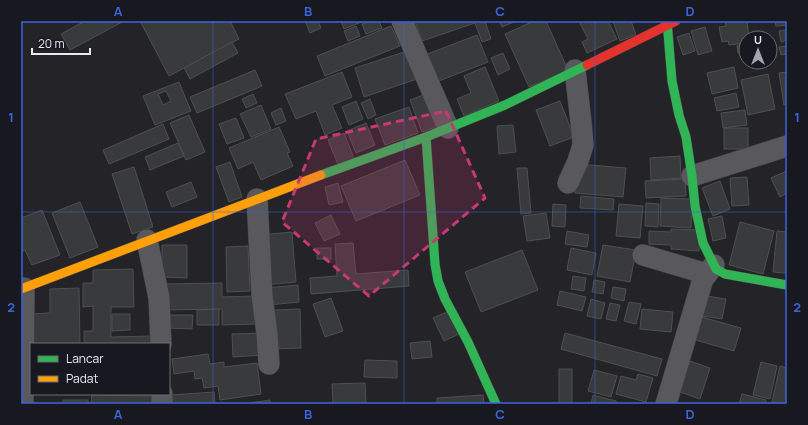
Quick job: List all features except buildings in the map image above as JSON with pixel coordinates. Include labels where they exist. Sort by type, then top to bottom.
[{"type":"street","points":[[402,21],[448,128]]},
{"type":"street","points":[[23,404],[23,288],[287,187],[426,137],[505,105],[670,22],[672,81],[679,115],[686,137],[695,206],[703,243],[713,261],[710,270],[703,278],[666,404]]},
{"type":"street","points":[[568,183],[578,161],[582,145],[575,70]]},
{"type":"street","points":[[426,137],[435,264],[438,281],[445,299],[468,342],[496,404]]},
{"type":"street","points":[[692,176],[787,146]]},
{"type":"street","points":[[257,199],[262,295],[269,364]]},
{"type":"street","points":[[147,240],[159,298],[161,343]]},
{"type":"street","points":[[643,254],[710,270],[716,269],[725,274],[787,285]]},
{"type":"highlighted area","points":[[446,111],[485,198],[369,296],[282,222],[316,139]]},
{"type":"traffic: fast","points":[[667,21],[672,81],[679,115],[686,137],[695,206],[703,243],[716,269],[725,274],[787,285]]},
{"type":"traffic: fast","points":[[321,175],[426,137],[505,105],[587,65]]},
{"type":"traffic: fast","points":[[426,137],[435,264],[438,281],[445,299],[468,342],[496,404]]},
{"type":"traffic: slow","points":[[21,289],[321,175]]},
{"type":"traffic: jam","points":[[587,65],[676,21]]}]
